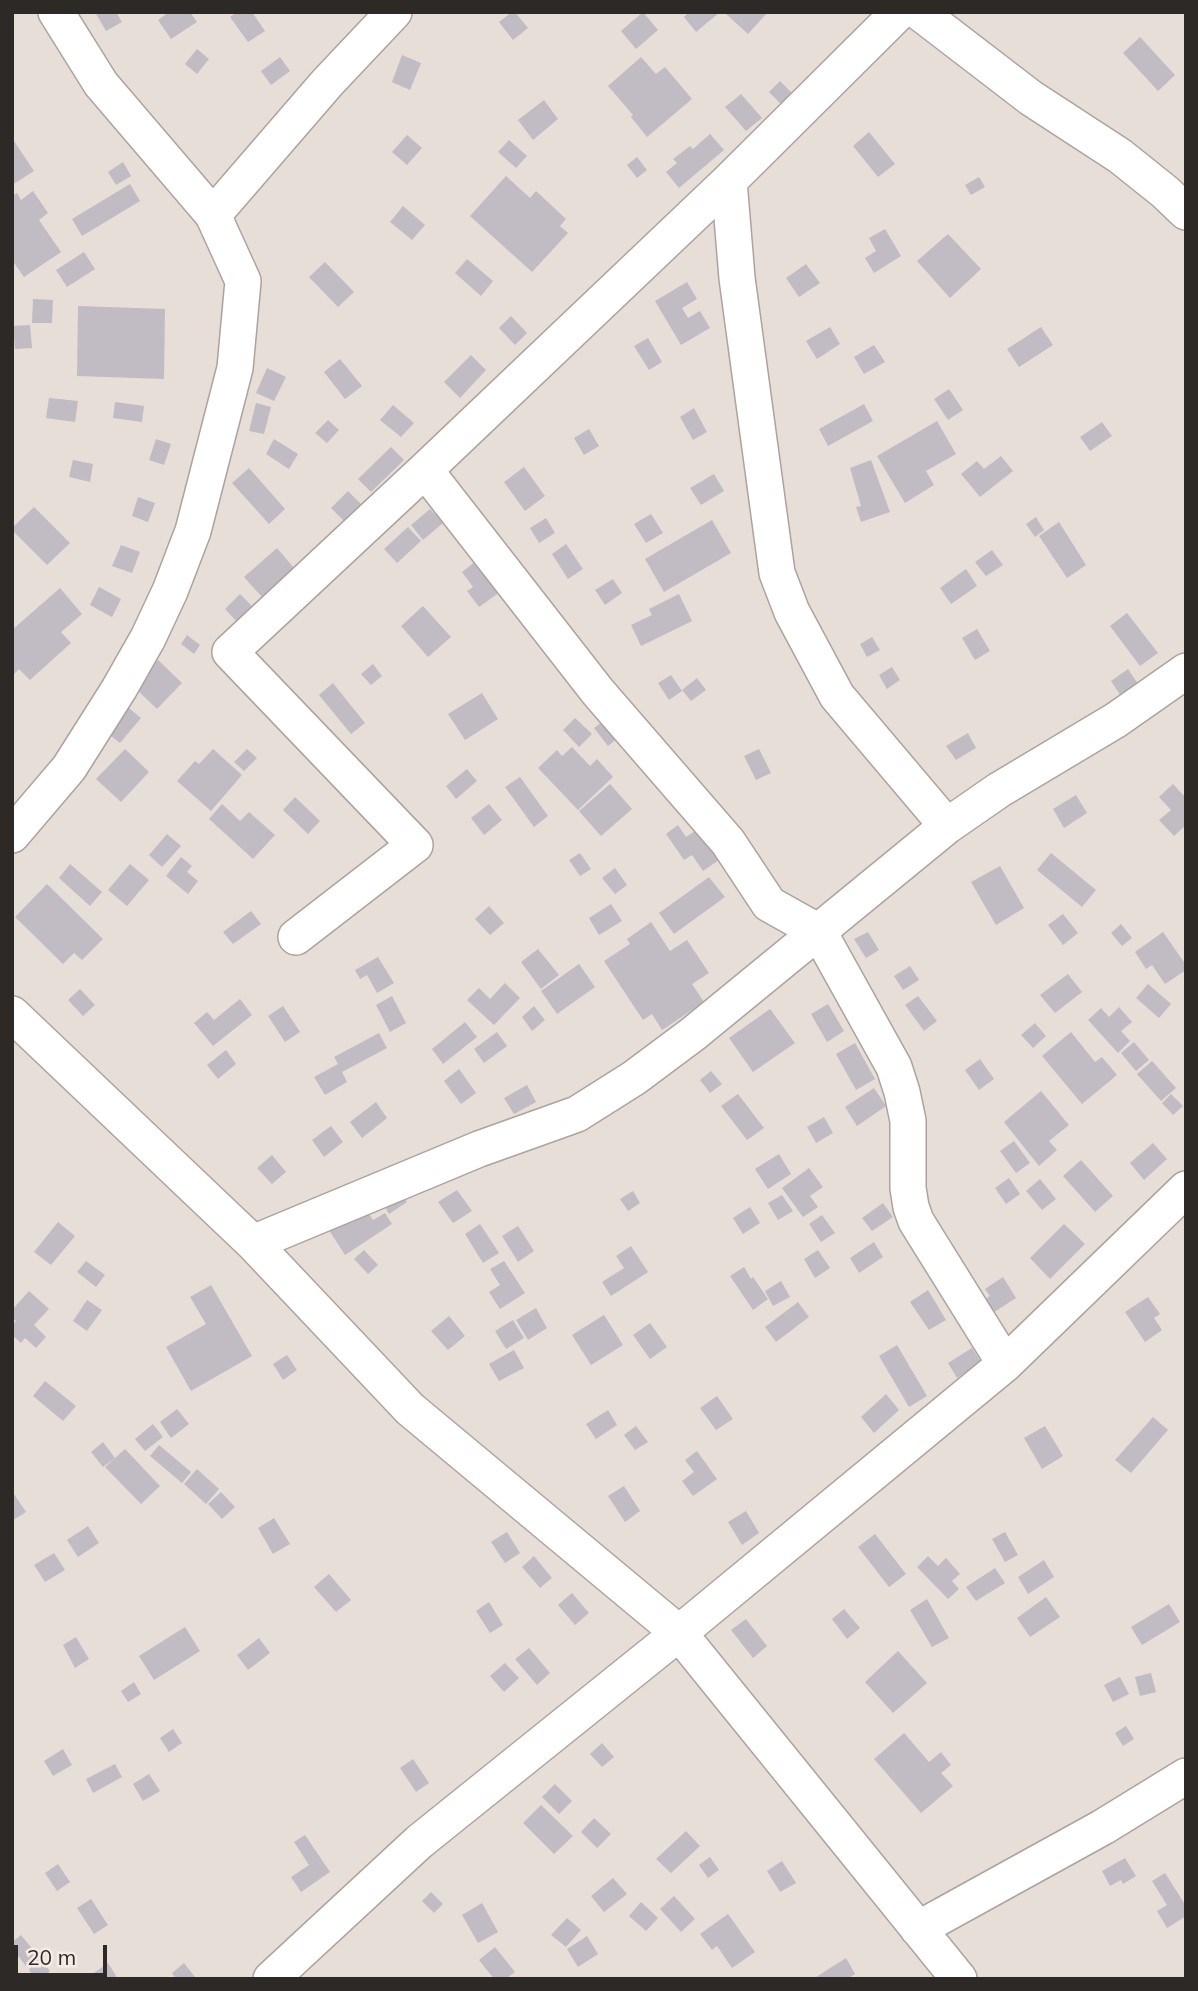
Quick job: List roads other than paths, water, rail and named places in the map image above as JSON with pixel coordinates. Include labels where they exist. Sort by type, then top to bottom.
[{"type":"street","points":[[12,835],[69,768],[119,690],[170,591],[193,531],[235,368],[243,281],[213,215],[101,84],[56,12]]},
{"type":"street","points":[[213,215],[327,83],[394,12]]},
{"type":"street","points":[[296,937],[415,845],[230,652],[729,181],[899,12]]},
{"type":"street","points":[[919,12],[1031,98],[1119,156],[1186,212]]},
{"type":"street","points":[[729,181],[737,278],[777,573],[792,612],[837,696],[947,826]]},
{"type":"street","points":[[425,470],[598,692],[728,842],[769,904],[819,932],[894,1067],[908,1121],[908,1188],[916,1221],[1005,1364]]},
{"type":"street","points":[[253,1243],[479,1149],[577,1114],[634,1078],[693,1034],[947,826],[999,790],[1116,720],[1186,671]]},
{"type":"street","points":[[12,1014],[253,1243],[410,1409],[679,1633],[960,1979]]},
{"type":"street","points":[[271,1979],[419,1842],[679,1633],[1005,1364],[1186,1189]]},
{"type":"street","points":[[918,1929],[1103,1827],[1186,1776]]}]
